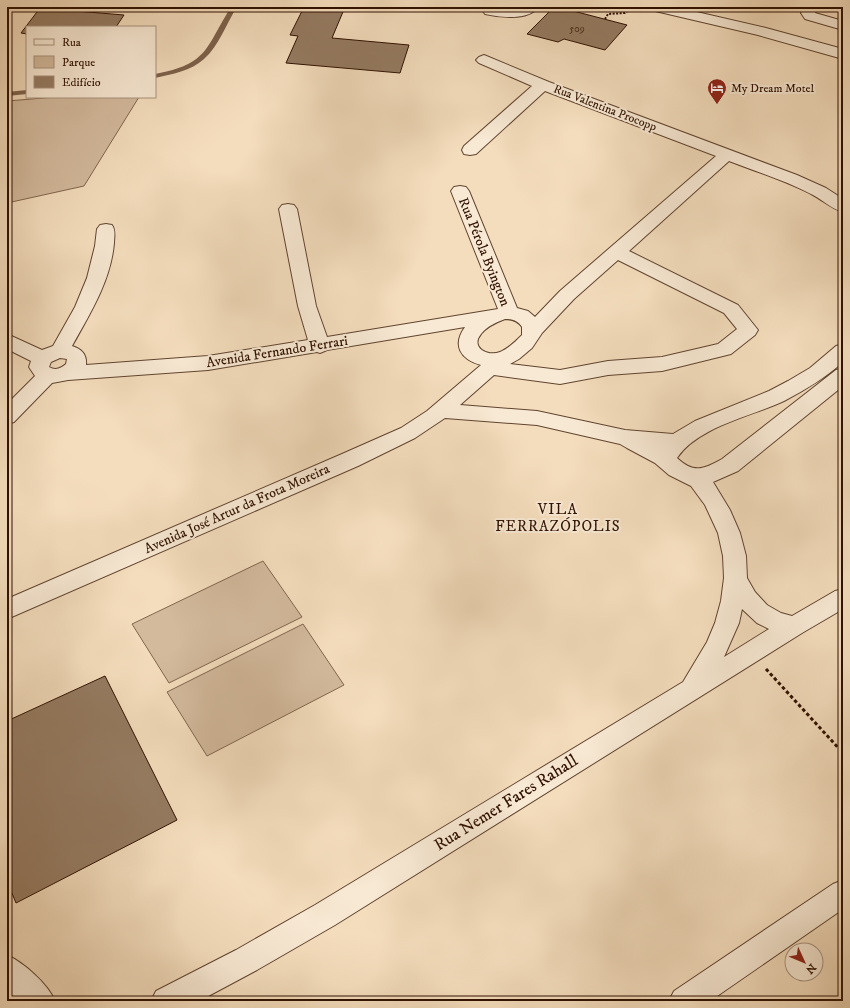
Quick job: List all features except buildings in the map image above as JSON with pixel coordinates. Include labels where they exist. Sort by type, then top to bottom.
[{"type":"street","points":[[656,7],[761,31],[843,54]]},
{"type":"street","points":[[712,7],[843,41]]},
{"type":"street","points":[[811,7],[808,13],[810,16],[843,26]]},
{"type":"street","points":[[490,11],[508,14],[520,12],[530,8]]},
{"type":"street","name":"Rua Valentina Procopp","points":[[484,60],[543,85],[728,154],[806,185],[843,207]]},
{"type":"street","points":[[470,150],[543,85]]},
{"type":"street","points":[[506,314],[526,319],[533,330],[568,295],[728,154]]},
{"type":"street","name":"Rua Pérola Byington","points":[[460,192],[506,314]]},
{"type":"street","points":[[288,209],[308,306],[320,346]]},
{"type":"street","points":[[7,417],[39,382],[59,363],[97,279],[105,248],[106,229]]},
{"type":"street","name":"Avenida Fernando Ferrari","points":[[420,329],[451,337],[482,359],[560,378],[608,368],[662,364],[724,349],[748,330],[731,309],[617,252]]},
{"type":"street","points":[[506,314],[568,295]]},
{"type":"street","name":"Avenida Fernando Ferrari","points":[[59,363],[133,368],[208,363],[320,346],[506,314]]},
{"type":"street","name":"Avenida José Artur da Frota Moreira","points":[[459,394],[471,370],[471,351],[469,339],[473,331],[506,314]]},
{"type":"street","name":"Avenida José Artur da Frota Moreira","points":[[7,610],[384,444],[421,425],[442,410],[497,363],[523,344],[533,330]]},
{"type":"street","points":[[7,341],[59,363]]},
{"type":"street","points":[[442,410],[537,418],[625,438],[649,449],[672,452],[701,427],[788,391],[820,370],[843,351]]},
{"type":"street","points":[[693,476],[711,475],[730,465],[843,375]]},
{"type":"street","points":[[672,452],[680,472],[693,476],[700,481],[708,491],[718,506],[734,545],[736,580],[726,624],[704,672],[690,690]]},
{"type":"street","points":[[736,580],[750,603],[764,617],[775,623],[794,626]]},
{"type":"street","name":"Rua Nemer Fares Rahall","points":[[166,1001],[218,976],[299,931],[794,626],[843,598]]},
{"type":"street","points":[[684,1001],[843,893]]},
{"type":"street","points":[[7,970],[40,1001]]},
{"type":"path","points":[[605,19],[608,14],[625,13],[632,7]]},
{"type":"path","points":[[751,653],[843,753]]},
{"type":"green space","points":[[44,98],[138,98],[84,186],[7,203],[7,101]]},
{"type":"green space","points":[[263,561],[302,617],[169,683],[132,624]]},
{"type":"green space","points":[[303,624],[344,685],[207,756],[167,692]]},
{"type":"waterway","points":[[156,76],[185,68],[201,59],[210,49],[234,7]]},
{"type":"waterway","points":[[7,94],[26,92]]},
{"type":"place","name":"My Dream Motel","points":[[717,105]]},
{"type":"district","name":"VILA FERRAZÓPOLIS","points":[[558,518]]}]
